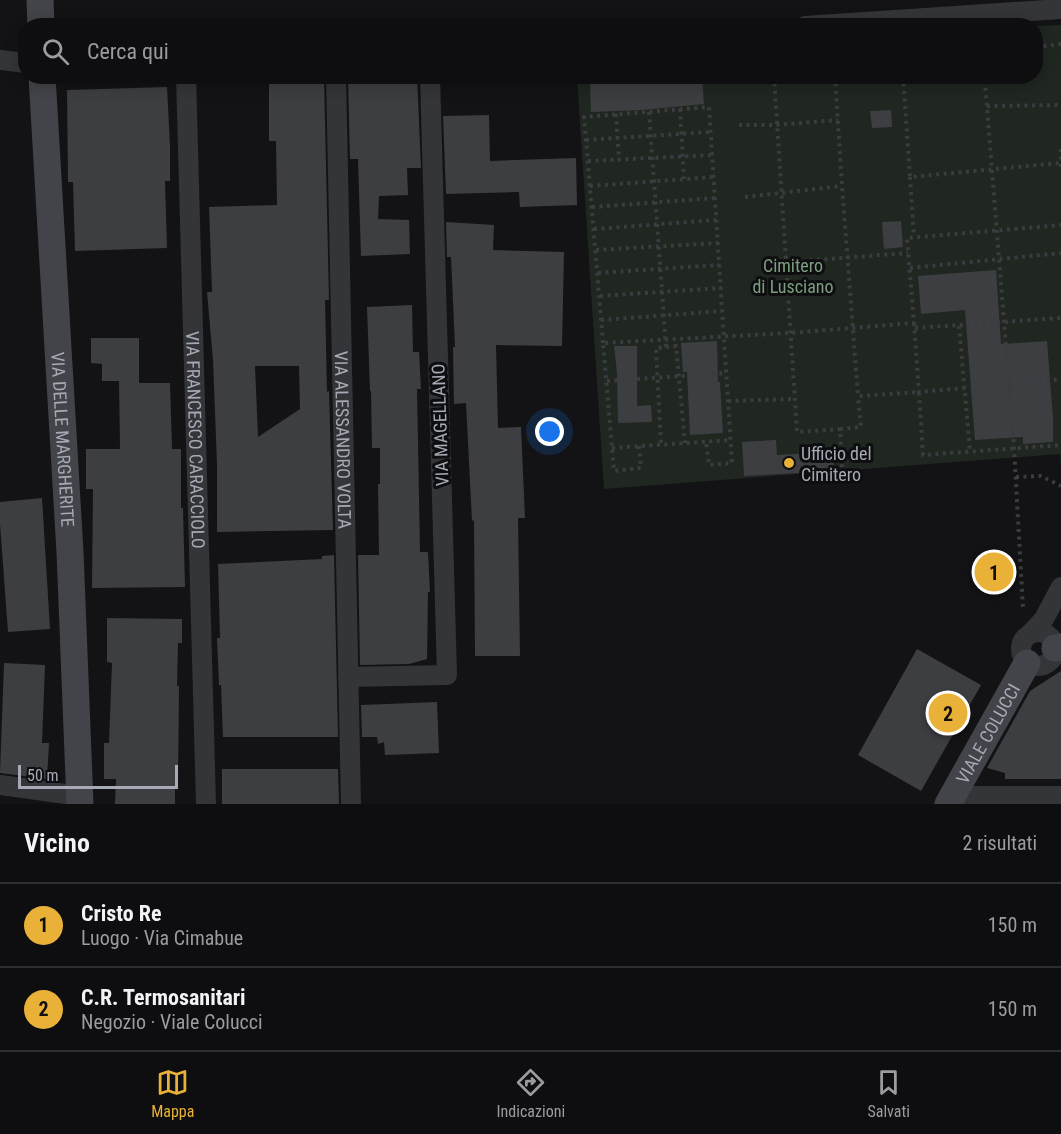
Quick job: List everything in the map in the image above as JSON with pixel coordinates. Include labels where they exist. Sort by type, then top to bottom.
[{"type":"street","points":[[40,0],[41,18]]},
{"type":"street","points":[[925,18],[1061,9]]},
{"type":"street","points":[[0,60],[18,62]]},
{"type":"street","name":"VIA DELLE MARGHERITE","points":[[42,84],[70,552],[80,800]]},
{"type":"street","name":"VIA FRANCESCO CARACCIOLO","points":[[186,84],[206,804]]},
{"type":"street","name":"VIA ALESSANDRO VOLTA","points":[[336,84],[351,804]]},
{"type":"street","name":"VIA MAGELLANO","points":[[348,677],[447,675],[430,84]]},
{"type":"street","points":[[1030,634],[1044,619],[1061,587]]},
{"type":"street","name":"VIALE COLUCCI","points":[[1042,632],[1047,634],[1058,647],[1048,663],[1037,667],[1027,663],[1023,658],[1021,647],[1023,640],[1030,634],[1042,632]]},
{"type":"street","name":"VIALE COLUCCI","points":[[950,800],[1027,663]]},
{"type":"street","points":[[0,785],[80,800]]},
{"type":"street","points":[[950,800],[1061,796]]},
{"type":"path","points":[[1043,46],[1061,44]]},
{"type":"path","points":[[774,84],[797,432],[861,427],[836,84]]},
{"type":"path","points":[[904,84],[914,237]]},
{"type":"path","points":[[985,84],[1014,448],[1023,608]]},
{"type":"path","points":[[987,106],[1061,105]]},
{"type":"path","points":[[639,446],[640,468],[614,471],[584,117],[708,107],[732,463],[709,465],[706,442]]},
{"type":"path","points":[[680,109],[684,179]]},
{"type":"path","points":[[649,112],[666,347]]},
{"type":"path","points":[[616,114],[619,160]]},
{"type":"path","points":[[739,125],[838,120]]},
{"type":"path","points":[[586,140],[710,132]]},
{"type":"path","points":[[1061,148],[1061,171]]},
{"type":"path","points":[[588,161],[712,155]]},
{"type":"path","points":[[910,177],[1060,163]]},
{"type":"path","points":[[590,186],[713,177]]},
{"type":"path","points":[[745,197],[842,186]]},
{"type":"path","points":[[592,207],[715,198]]},
{"type":"path","points":[[594,229],[716,220]]},
{"type":"path","points":[[1061,225],[907,237],[923,455],[1061,445]]},
{"type":"path","points":[[596,250],[718,243]]},
{"type":"path","points":[[786,262],[908,253]]},
{"type":"path","points":[[910,268],[1061,253]]},
{"type":"path","points":[[598,273],[719,265]]},
{"type":"path","points":[[600,296],[721,288]]},
{"type":"path","points":[[602,320],[722,311]]},
{"type":"path","points":[[915,328],[1061,318]]},
{"type":"path","points":[[603,343],[789,333],[914,323]]},
{"type":"path","points":[[959,326],[970,451]]},
{"type":"path","points":[[661,445],[656,348],[676,346],[685,443]]},
{"type":"path","points":[[607,381],[726,373]]},
{"type":"path","points":[[1009,385],[1061,379]]},
{"type":"path","points":[[858,396],[965,388]]},
{"type":"path","points":[[728,401],[794,399]]},
{"type":"path","points":[[840,429],[842,471]]},
{"type":"path","points":[[612,448],[730,440]]},
{"type":"path","points":[[1016,477],[1041,476],[1061,486]]},
{"type":"green space","name":"Cimitero di Lusciano","points":[[1061,25],[1061,467],[1060,454],[604,489],[577,84],[1043,84],[1043,26]]},
{"type":"building","points":[[269,84],[324,84],[329,300],[325,300],[333,530],[217,532],[213,360],[207,292],[212,292],[209,207],[277,205],[276,141],[269,141]],"holes":[[[255,366],[299,366],[300,409],[258,437]]]},
{"type":"building","points":[[348,84],[417,84],[421,168],[407,168],[408,195],[379,196],[378,219],[409,220],[410,254],[361,256],[358,159],[350,159]]},
{"type":"building","points":[[590,84],[703,84],[704,104],[591,112]]},
{"type":"building","points":[[167,87],[170,181],[165,181],[167,248],[75,251],[73,182],[68,182],[67,90]]},
{"type":"building","points":[[891,110],[892,127],[872,128],[870,111]]},
{"type":"building","points":[[489,115],[490,161],[576,158],[577,205],[520,207],[519,192],[446,194],[443,116]]},
{"type":"building","points":[[901,221],[903,247],[884,249],[882,222]]},
{"type":"building","points":[[446,222],[494,225],[493,250],[564,252],[562,346],[496,345],[498,428],[521,427],[525,518],[518,518],[520,656],[475,656],[474,520],[472,521],[466,403],[454,404],[453,347],[455,347],[451,257],[447,257]]},
{"type":"building","points":[[996,270],[1001,344],[1047,341],[1053,442],[1023,444],[1023,437],[975,440],[965,310],[921,314],[918,276]]},
{"type":"building","points":[[412,305],[413,352],[419,352],[421,389],[417,389],[420,552],[428,552],[430,592],[428,592],[427,659],[409,664],[360,665],[358,555],[379,555],[380,448],[372,448],[367,307]]},
{"type":"building","points":[[91,338],[139,338],[139,383],[170,383],[172,449],[181,449],[185,587],[92,588],[93,489],[86,489],[86,449],[120,449],[119,381],[102,381],[102,364],[91,363]]},
{"type":"building","points":[[717,341],[723,433],[690,435],[687,372],[683,372],[681,343]]},
{"type":"building","points":[[614,346],[637,346],[637,406],[651,405],[652,422],[618,423]]},
{"type":"building","name":"Ufficio del Cimitero","points":[[776,440],[777,455],[833,452],[834,471],[744,476],[742,442]]},
{"type":"building","points":[[42,498],[50,629],[8,632],[0,502]]},
{"type":"building","points":[[334,555],[338,737],[223,737],[217,638],[220,638],[218,564],[322,559],[322,556]]},
{"type":"building","points":[[107,618],[182,619],[182,643],[178,643],[178,780],[175,780],[175,804],[115,804],[116,779],[104,779],[104,743],[109,743],[112,663],[107,662]]},
{"type":"building","points":[[917,649],[981,685],[921,791],[858,755]]},
{"type":"building","points":[[4,663],[45,665],[42,743],[49,743],[47,779],[0,773]]},
{"type":"building","points":[[1061,671],[1061,779],[1005,779],[1005,773],[987,768],[1030,691]]},
{"type":"building","points":[[437,702],[439,753],[385,755],[384,742],[378,744],[377,737],[362,737],[361,705]]},
{"type":"building","points":[[222,769],[338,769],[339,804],[222,804]]},
{"type":"place","name":"Ufficio del Cimitero","points":[[789,463]]},
{"type":"place","name":"Cristo Re","points":[[994,572]]},
{"type":"place","name":"C.R. Termosanitari","points":[[948,713]]}]
